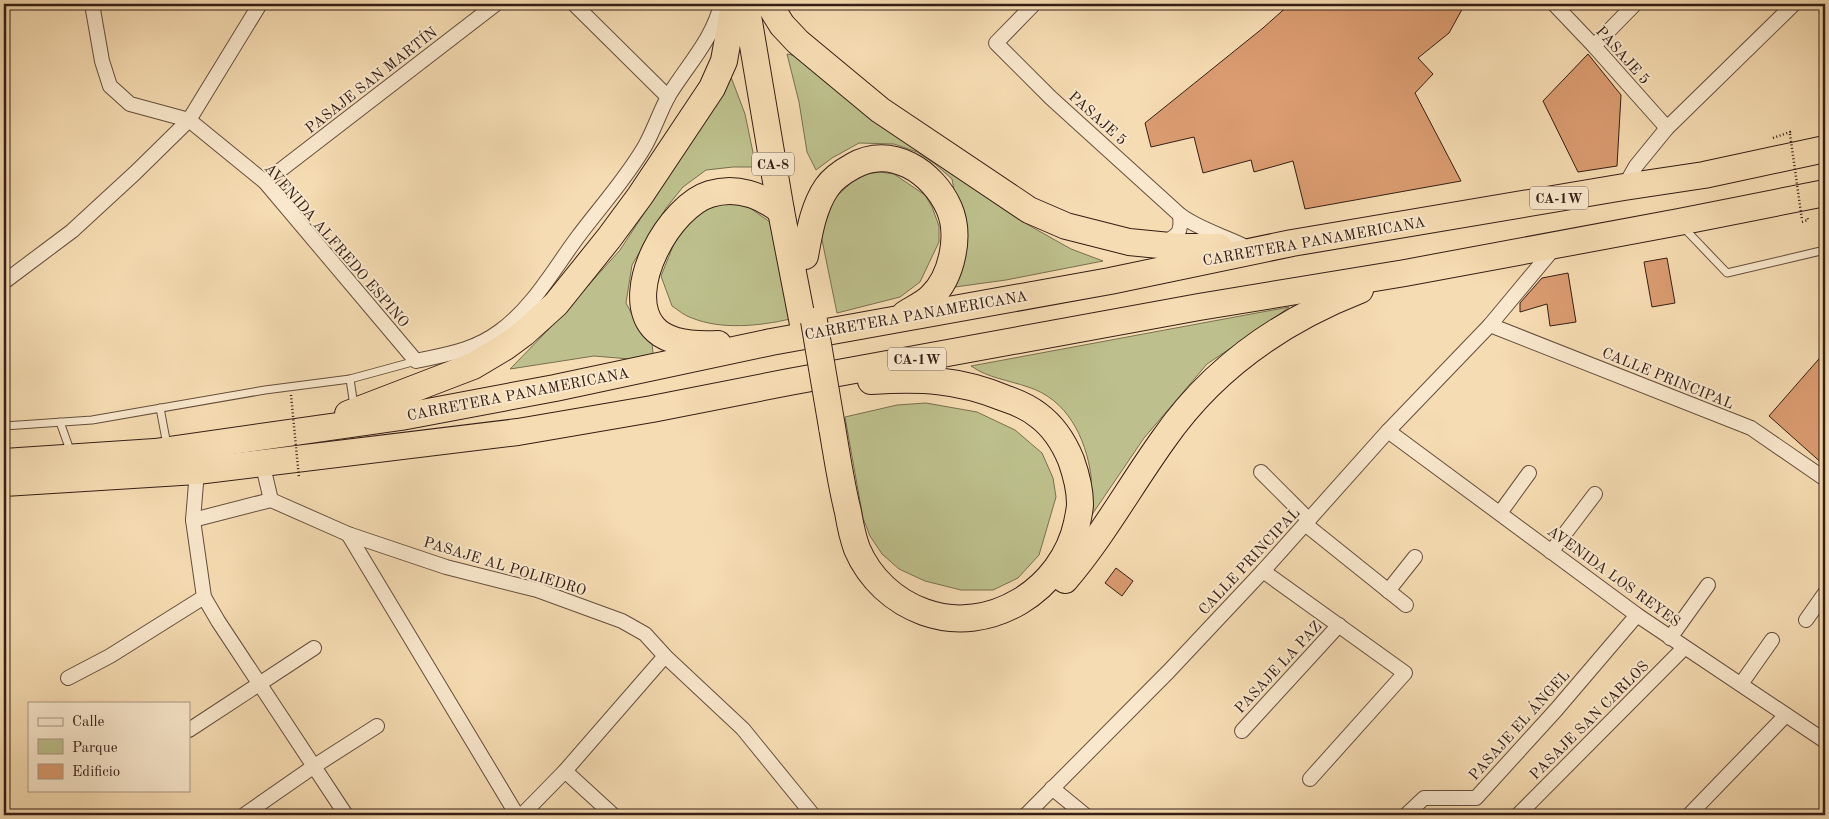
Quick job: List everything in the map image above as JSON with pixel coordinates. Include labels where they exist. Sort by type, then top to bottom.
[{"type":"highway","points":[[298,432],[473,366],[524,333],[556,304],[640,196],[712,88],[724,61],[734,4]]},
{"type":"highway","name":"CA-8","points":[[746,4],[781,211],[808,322],[827,428]]},
{"type":"highway","name":"CA-8","points":[[761,4],[805,256],[808,322]]},
{"type":"highway","points":[[769,4],[782,25],[798,42],[880,110],[1029,210],[1057,223],[1129,242],[1160,245],[1205,247],[1292,243]]},
{"type":"highway","name":"CARRETERA PANAMERICANA","points":[[4,462],[168,451],[401,417],[556,388],[771,342],[1110,281],[1292,243],[1712,174],[1825,150]]},
{"type":"highway","points":[[805,256],[813,220],[827,187],[843,172],[862,161],[882,158],[904,161],[920,172],[932,184],[949,207],[952,217],[954,242],[952,258],[945,278],[931,297],[904,315],[838,329]]},
{"type":"highway","points":[[771,342],[692,344],[665,335],[653,328],[647,316],[643,285],[654,254],[672,225],[690,207],[709,194],[723,192],[753,194],[767,200],[781,211]]},
{"type":"highway","name":"CARRETERA PANAMERICANA","points":[[4,483],[197,471],[518,432],[652,409],[1198,307],[1404,273],[1825,193]]},
{"type":"highway","points":[[827,428],[839,527],[851,564],[863,583],[879,599],[900,613],[929,626],[970,630],[988,627],[1025,612],[1059,587],[1094,542],[1164,438],[1202,392],[1240,356],[1274,332],[1314,311],[1404,273]]},
{"type":"highway","points":[[652,409],[864,382],[910,379],[966,385],[992,393],[1017,403],[1038,415],[1056,432],[1068,453],[1077,475],[1080,505],[1074,534],[1068,551],[1051,575],[1038,589],[1012,607],[992,614],[972,618],[952,618],[930,614],[902,602],[888,592],[871,573],[857,549],[827,428]]},
{"type":"street","points":[[92,4],[102,61],[110,86],[130,104],[189,120]]},
{"type":"street","points":[[4,282],[72,231],[135,174],[189,120],[260,4]]},
{"type":"street","name":"PASAJE SAN MARTÍN","points":[[265,182],[496,4]]},
{"type":"street","points":[[574,4],[668,98]]},
{"type":"street","points":[[416,361],[470,349],[502,330],[545,283],[576,239],[616,188],[644,146],[668,98],[706,39],[719,15],[722,4]]},
{"type":"street","name":"PASAJE 5","points":[[1034,4],[996,43],[1051,98],[1180,215],[1193,225],[1242,245]]},
{"type":"street","name":"PASAJE 5","points":[[1554,4],[1667,128]]},
{"type":"street","points":[[1594,46],[1635,4]]},
{"type":"street","points":[[1624,187],[1636,166],[1667,128],[1794,4]]},
{"type":"street","name":"AVENIDA ALFREDO ESPINO","points":[[189,120],[265,182],[416,361]]},
{"type":"street","points":[[1160,245],[1177,236],[1181,225],[1180,215]]},
{"type":"street","name":"CALLE PRINCIPAL","points":[[1026,815],[1263,571],[1388,431],[1490,325],[1558,244]]},
{"type":"street","name":"CALLE PRINCIPAL","points":[[1490,325],[1750,428],[1825,479]]},
{"type":"street","name":"AVENIDA LOS REYES","points":[[1388,431],[1636,615],[1825,741]]},
{"type":"street","points":[[193,520],[272,500],[262,462]]},
{"type":"street","points":[[197,471],[193,520],[204,597],[346,815]]},
{"type":"street","points":[[1261,472],[1307,522],[1406,605]]},
{"type":"street","points":[[1500,513],[1529,473]]},
{"type":"street","points":[[1551,552],[1595,494]]},
{"type":"street","name":"PASAJE AL POLIEDRO","points":[[272,500],[348,534],[446,567],[537,590],[622,621],[645,634],[665,656],[743,729],[813,815]]},
{"type":"street","points":[[348,534],[517,815]]},
{"type":"street","points":[[1388,591],[1415,557]]},
{"type":"street","points":[[1263,571],[1405,673],[1310,779]]},
{"type":"street","points":[[1670,638],[1708,585]]},
{"type":"street","points":[[1806,620],[1825,593]]},
{"type":"street","points":[[68,678],[110,656],[204,597]]},
{"type":"street","name":"PASAJE EL ÁNGEL","points":[[1406,815],[1424,798],[1476,798],[1556,710],[1636,615]]},
{"type":"street","name":"PASAJE LA PAZ","points":[[1242,731],[1338,625]]},
{"type":"street","points":[[1741,684],[1772,640]]},
{"type":"street","points":[[190,729],[314,648]]},
{"type":"street","name":"PASAJE SAN CARLOS","points":[[1518,815],[1684,648]]},
{"type":"street","points":[[522,815],[565,771],[665,656]]},
{"type":"street","points":[[1689,815],[1786,715]]},
{"type":"street","points":[[244,815],[313,767],[377,726]]},
{"type":"street","points":[[565,771],[613,815]]},
{"type":"street","points":[[1052,788],[1085,815]]},
{"type":"lane","points":[[1679,222],[1727,273],[1825,250]]},
{"type":"lane","points":[[4,426],[92,420],[265,390],[350,379],[416,361]]},
{"type":"lane","points":[[350,379],[355,411]]},
{"type":"lane","points":[[160,408],[168,451]]},
{"type":"lane","points":[[60,422],[73,458]]},
{"type":"path","points":[[1790,133],[1802,221]]},
{"type":"path","points":[[290,395],[299,478]]},
{"type":"green space","points":[[787,54],[802,57],[1023,222],[1071,249],[1103,261],[1006,280],[955,287],[963,239],[952,179],[917,152],[894,144],[859,143],[832,158],[816,170],[807,152],[799,102]]},
{"type":"green space","points":[[731,77],[745,114],[756,167],[706,170],[683,187],[666,208],[632,265],[626,303],[638,326],[652,344],[654,361],[594,356],[510,369],[551,327],[620,250],[710,113]]},
{"type":"green space","points":[[880,172],[894,174],[925,195],[939,226],[939,242],[920,282],[900,297],[837,313],[821,235],[834,199],[854,180],[866,174]]},
{"type":"green space","points":[[729,202],[750,208],[770,222],[790,319],[741,326],[715,324],[689,317],[672,306],[661,276],[681,226],[701,210]]},
{"type":"green space","points":[[1289,307],[1207,364],[1144,438],[1089,519],[1091,476],[1085,448],[1079,434],[1064,410],[1042,393],[991,376],[971,366]]},
{"type":"green space","points":[[926,403],[977,412],[1015,430],[1042,453],[1053,478],[1056,497],[1039,555],[1018,578],[993,590],[961,590],[925,581],[899,569],[882,554],[870,536],[863,518],[845,417],[897,405]]},
{"type":"building","points":[[1290,4],[1465,4],[1449,33],[1418,58],[1433,74],[1415,93],[1461,181],[1305,209],[1293,161],[1254,172],[1251,160],[1203,173],[1194,137],[1151,147],[1145,123]]},
{"type":"building","points":[[1588,54],[1621,95],[1617,166],[1578,172],[1543,101]]},
{"type":"building","points":[[1667,258],[1675,303],[1652,307],[1644,262]]},
{"type":"building","points":[[1568,273],[1576,322],[1550,326],[1547,304],[1520,312],[1520,303],[1542,278]]},
{"type":"building","points":[[1825,352],[1825,466],[1769,416]]},
{"type":"building","points":[[1116,568],[1133,581],[1122,596],[1105,583]]}]
